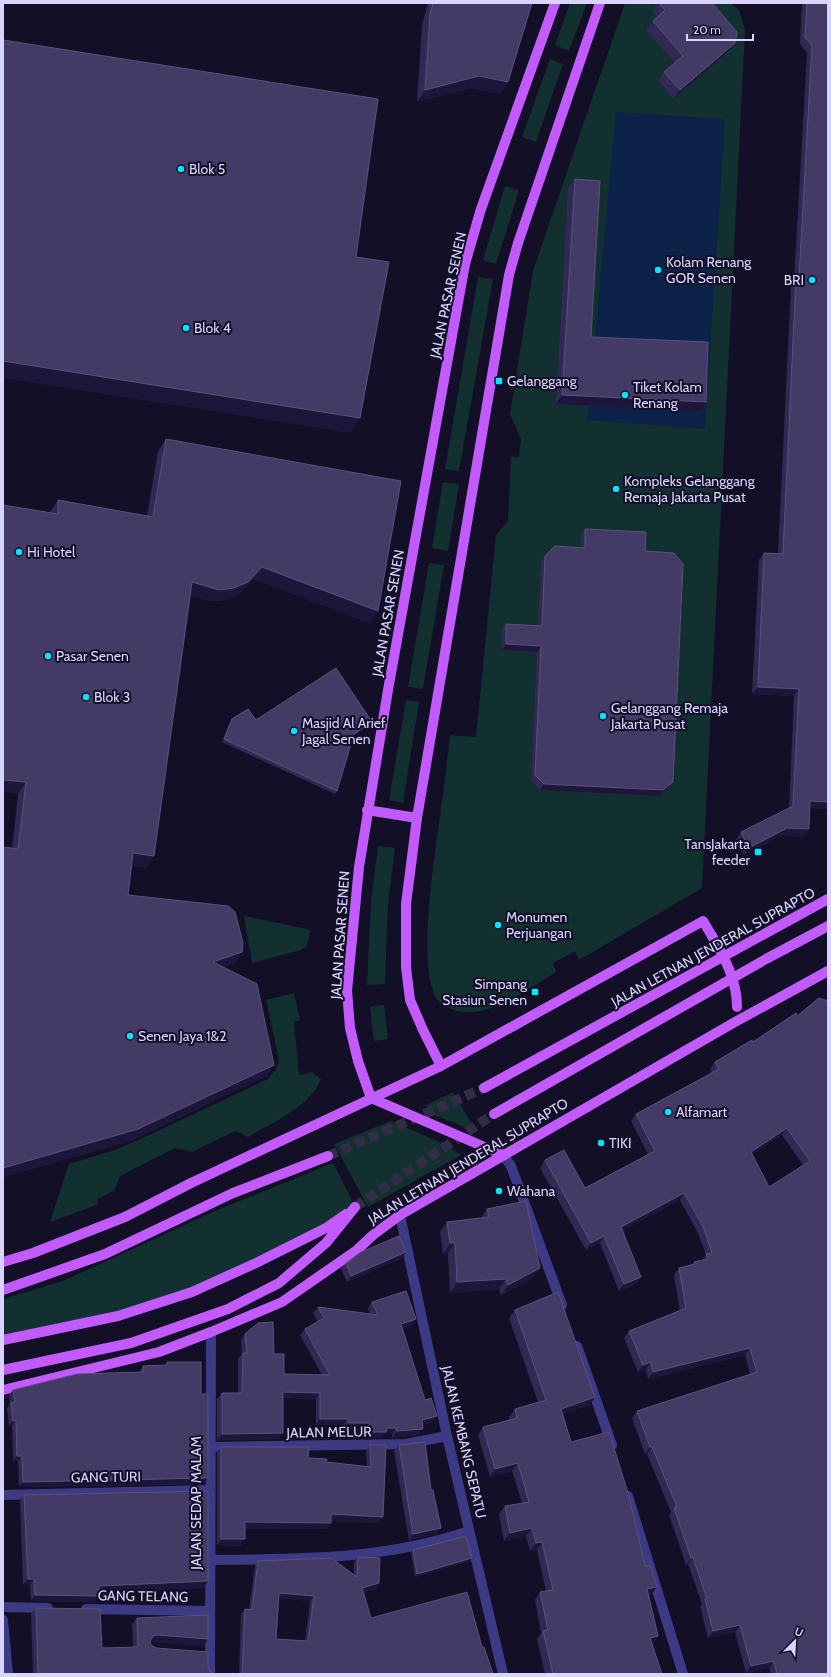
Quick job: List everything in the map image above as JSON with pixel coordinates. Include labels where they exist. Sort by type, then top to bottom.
[{"type":"main road","name":"JALAN PASAR SENEN","points":[[371,1098],[358,1061],[350,1028],[347,991],[358,867],[367,810],[465,264],[484,202],[555,3]]},
{"type":"main road","points":[[441,1066],[410,1000],[406,967],[406,904],[417,818],[509,275],[520,236],[600,3]]},
{"type":"main road","points":[[367,810],[417,818]]},
{"type":"main road","name":"JALAN LETNAN JENDERAL SUPRAPTO","points":[[484,1088],[828,899]]},
{"type":"main road","name":"JALAN LETNAN JENDERAL SUPRAPTO","points":[[3,1262],[33,1253],[125,1216],[191,1183],[441,1066],[703,921],[732,974],[737,994],[735,1022]]},
{"type":"main road","name":"JALAN LETNAN JENDERAL SUPRAPTO","points":[[494,1114],[766,959],[828,926]]},
{"type":"main road","name":"JALAN LETNAN JENDERAL SUPRAPTO","points":[[3,1390],[159,1352],[282,1302],[357,1250],[373,1235],[400,1215],[735,1022],[828,971]]},
{"type":"main road","points":[[371,1098],[503,1155]]},
{"type":"main road","points":[[3,1290],[105,1254],[233,1194],[328,1156]]},
{"type":"main road","name":"JALAN LETNAN JENDERAL SUPRAPTO","points":[[3,1340],[118,1316],[192,1292],[256,1263],[326,1228],[356,1207],[326,1243],[279,1283],[228,1309],[132,1343],[3,1370]]},
{"type":"street","points":[[503,1155],[511,1166],[565,1314]]},
{"type":"street","name":"JALAN KEMBANG SEPATU","points":[[400,1215],[447,1436],[502,1674]]},
{"type":"street","name":"JALAN SEDAP MALAM","points":[[210,1674],[207,1653],[211,1560],[211,1332]]},
{"type":"street","points":[[573,1336],[615,1455]]},
{"type":"street","name":"JALAN MELUR","points":[[210,1447],[406,1444],[447,1436]]},
{"type":"street","points":[[624,1485],[683,1674]]},
{"type":"street","name":"GANG TURI","points":[[3,1495],[210,1490]]},
{"type":"street","points":[[211,1560],[302,1559],[377,1554],[437,1542],[469,1531]]},
{"type":"street","points":[[3,1607],[57,1608]]},
{"type":"street","name":"GANG TELANG","points":[[72,1609],[210,1611]]},
{"type":"street","points":[[3,1620],[8,1674]]},
{"type":"green space","points":[[570,3],[587,3],[569,51],[555,45]]},
{"type":"green space","name":"Kompleks Gelanggang Remaja Jakarta Pusat","points":[[625,3],[730,3],[739,10],[745,30],[702,888],[579,960],[575,951],[553,963],[556,972],[507,1001],[480,1011],[467,1012],[454,1010],[443,1005],[437,999],[431,984],[427,937],[431,883],[450,735],[476,737],[496,535],[508,521],[511,457],[519,457],[521,439],[510,414],[533,271]]},
{"type":"green space","points":[[550,59],[563,64],[536,142],[522,137]]},
{"type":"green space","points":[[505,186],[519,190],[496,264],[483,260]]},
{"type":"green space","points":[[478,277],[493,279],[459,471],[445,469]]},
{"type":"green space","points":[[443,482],[459,484],[448,551],[432,548]]},
{"type":"green space","points":[[429,563],[444,565],[423,689],[408,687]]},
{"type":"green space","points":[[406,700],[419,702],[403,803],[389,800]]},
{"type":"green space","points":[[378,846],[395,848],[388,903],[385,984],[367,985],[371,902]]},
{"type":"green space","points":[[244,916],[307,929],[310,931],[307,946],[301,950],[252,963]]},
{"type":"green space","points":[[294,993],[300,1020],[294,1022],[299,1075],[312,1072],[321,1079],[308,1098],[279,1120],[248,1137],[235,1131],[192,1152],[175,1148],[120,1176],[114,1191],[97,1199],[99,1204],[50,1222],[69,1164],[115,1150],[132,1143],[268,1079],[276,1069],[279,1060],[266,1000]]},
{"type":"green space","points":[[384,1005],[388,1039],[374,1041],[370,1007]]},
{"type":"green space","points":[[453,1092],[473,1126],[465,1127],[431,1114],[426,1105]]},
{"type":"green space","points":[[391,1121],[444,1144],[461,1155],[368,1207],[334,1144]]},
{"type":"green space","points":[[333,1163],[355,1207],[256,1263],[130,1312],[3,1340],[3,1299],[63,1281],[215,1211]]},
{"type":"water","name":"Kolam Renang GOR Senen","points":[[616,112],[725,119],[705,429],[587,420]]},
{"type":"building","points":[[433,3],[532,3],[508,82],[479,76],[425,90],[430,14]]},
{"type":"building","points":[[659,3],[712,3],[737,32],[735,43],[680,90],[664,72],[683,56],[653,21],[665,10]]},
{"type":"building","points":[[807,3],[828,3],[828,802],[810,801],[809,829],[787,828],[749,848],[741,832],[793,806],[799,689],[758,687],[764,553],[783,554],[796,278],[799,278],[812,46],[805,37]]},
{"type":"building","points":[[3,40],[378,99],[356,257],[389,262],[360,418],[3,361]]},
{"type":"building","points":[[575,179],[600,181],[591,337],[708,342],[706,402],[562,395]]},
{"type":"building","points":[[166,439],[401,481],[378,611],[262,567],[248,582],[234,588],[219,590],[192,582],[154,856],[133,853],[128,895],[228,906],[235,912],[243,943],[242,952],[213,962],[257,984],[274,1065],[138,1129],[3,1168],[3,847],[18,849],[26,782],[3,780],[3,505],[58,514],[58,500],[153,517]]},
{"type":"building","name":"Gelanggang Remaja Jakarta Pusat","points":[[585,529],[646,532],[645,551],[674,553],[683,564],[673,782],[663,790],[544,784],[535,775],[541,646],[506,644],[506,624],[542,626],[545,556],[555,546],[585,548]]},
{"type":"building","name":"Masjid Al Arief Jagal Senen","points":[[336,668],[372,722],[354,734],[337,791],[224,739],[232,719],[248,709],[256,720]]},
{"type":"building","points":[[819,998],[828,1001],[828,1674],[777,1674],[774,1661],[751,1666],[740,1625],[713,1631],[705,1599],[707,1599],[674,1508],[677,1507],[652,1447],[650,1447],[637,1411],[757,1372],[750,1348],[653,1372],[651,1362],[643,1365],[629,1331],[686,1308],[679,1268],[695,1264],[694,1262],[708,1259],[706,1254],[712,1253],[703,1226],[684,1193],[621,1227],[641,1277],[624,1284],[604,1236],[591,1243],[545,1160],[564,1150],[585,1188],[655,1151],[636,1114],[719,1069],[715,1062],[752,1040],[753,1042],[796,1013],[797,1016]],"holes":[[[787,1128],[810,1161],[769,1187],[751,1152]]]},
{"type":"building","points":[[526,1201],[540,1268],[508,1285],[506,1279],[457,1282],[455,1243],[450,1243],[447,1222],[489,1217],[487,1209]]},
{"type":"building","points":[[399,1236],[406,1252],[351,1276],[346,1263],[361,1252]]},
{"type":"building","points":[[406,1291],[416,1319],[401,1324],[425,1400],[431,1398],[437,1416],[422,1420],[423,1429],[397,1431],[396,1428],[387,1428],[386,1432],[370,1432],[369,1423],[348,1423],[348,1419],[320,1419],[320,1393],[283,1392],[283,1433],[222,1434],[222,1393],[242,1393],[243,1353],[247,1353],[245,1334],[258,1323],[273,1322],[274,1354],[284,1354],[284,1374],[330,1375],[305,1329],[324,1318],[318,1307],[378,1315],[372,1302]]},
{"type":"building","points":[[558,1292],[595,1397],[561,1409],[571,1442],[609,1432],[629,1496],[645,1566],[650,1565],[657,1587],[647,1589],[658,1636],[650,1638],[662,1674],[553,1674],[543,1631],[548,1630],[540,1592],[553,1590],[542,1542],[536,1543],[532,1528],[510,1533],[505,1506],[529,1502],[518,1463],[495,1469],[483,1427],[517,1418],[515,1409],[546,1400],[515,1310]]},
{"type":"building","points":[[167,1362],[201,1362],[201,1394],[208,1394],[208,1478],[23,1482],[22,1456],[17,1456],[16,1421],[13,1421],[11,1403],[15,1402],[13,1390],[77,1374],[143,1372],[143,1366],[167,1365]]},
{"type":"building","points":[[425,1442],[431,1490],[433,1490],[441,1528],[413,1534],[399,1445]]},
{"type":"building","points":[[370,1445],[386,1445],[383,1517],[331,1514],[331,1523],[245,1522],[245,1539],[221,1539],[221,1447],[309,1447],[308,1458],[327,1459],[326,1462],[371,1467]]},
{"type":"building","points":[[208,1491],[208,1581],[99,1586],[99,1596],[35,1595],[34,1579],[28,1579],[24,1495]]},
{"type":"building","points":[[466,1536],[472,1558],[417,1574],[413,1550]]},
{"type":"building","points":[[358,1557],[380,1558],[379,1583],[362,1588],[371,1618],[467,1592],[482,1647],[484,1647],[493,1674],[242,1673],[245,1609],[252,1610],[258,1561],[331,1558],[357,1577]],"holes":[[[279,1593],[314,1596],[308,1641],[276,1639]]]},
{"type":"building","points":[[36,1608],[100,1609],[102,1648],[138,1647],[137,1618],[208,1615],[208,1639],[157,1635],[153,1636],[150,1641],[151,1645],[156,1648],[208,1652],[208,1668],[213,1674],[38,1674]]},
{"type":"tunnel","points":[[328,1156],[484,1088]]},
{"type":"tunnel","points":[[355,1207],[494,1114]]},
{"type":"place","name":"Blok 5","points":[[181,169]]},
{"type":"place","name":"Kolam Renang GOR Senen","points":[[658,270]]},
{"type":"place","name":"BRI","points":[[812,280]]},
{"type":"place","name":"Blok 4","points":[[186,328]]},
{"type":"place","name":"Gelanggang","points":[[499,381]]},
{"type":"place","name":"Tiket Kolam Renang","points":[[625,395]]},
{"type":"place","name":"Kompleks Gelanggang Remaja Jakarta Pusat","points":[[616,489]]},
{"type":"place","name":"Hi Hotel","points":[[19,552]]},
{"type":"place","name":"Pasar Senen","points":[[48,656]]},
{"type":"place","name":"Blok 3","points":[[86,697]]},
{"type":"place","name":"Gelanggang Remaja Jakarta Pusat","points":[[603,716]]},
{"type":"place","name":"Masjid Al Arief Jagal Senen","points":[[294,731]]},
{"type":"place","name":"TansJakarta feeder","points":[[758,852]]},
{"type":"place","name":"Monumen Perjuangan","points":[[498,925]]},
{"type":"place","name":"Simpang Stasiun Senen","points":[[535,992]]},
{"type":"place","name":"Senen Jaya 1&2","points":[[130,1036]]},
{"type":"place","name":"Alfamart","points":[[668,1112]]},
{"type":"place","name":"TIKI","points":[[601,1143]]},
{"type":"place","name":"Wahana","points":[[499,1191]]}]
